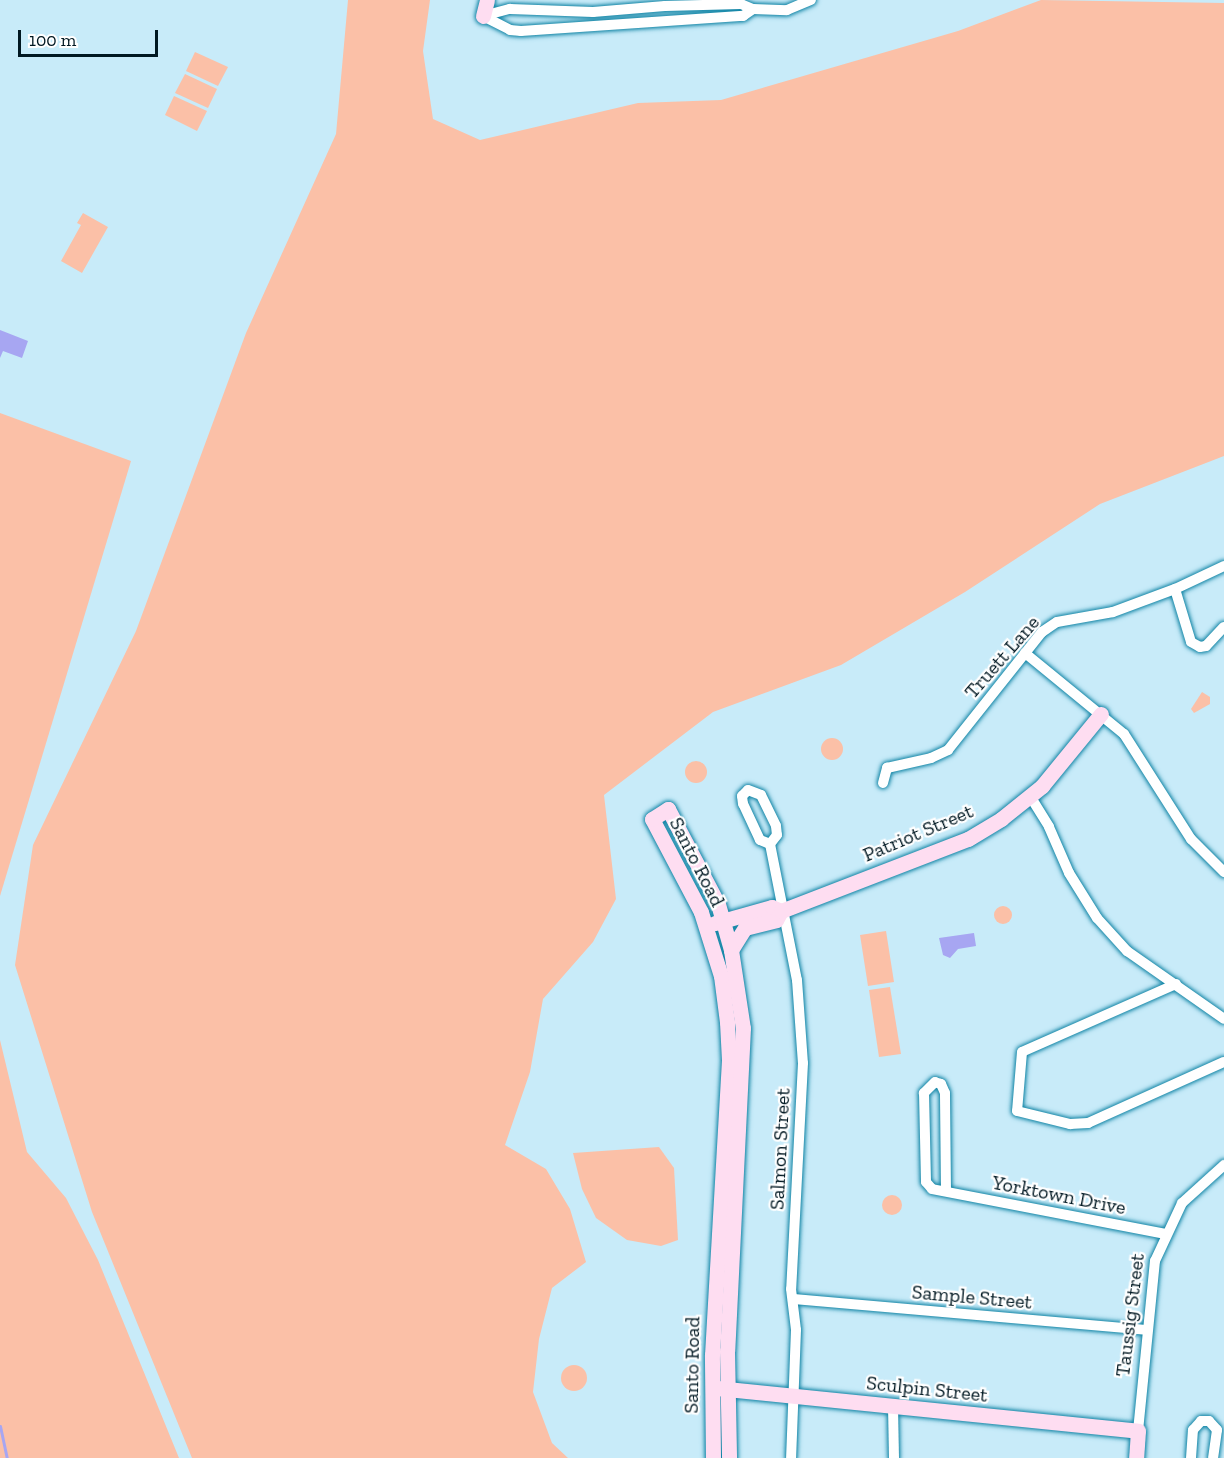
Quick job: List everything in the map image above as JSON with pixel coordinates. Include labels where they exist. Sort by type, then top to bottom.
[{"type":"street","points":[[480,0],[483,16]]},
{"type":"street","points":[[483,16],[487,0]]},
{"type":"street","points":[[483,16],[510,9],[593,12],[665,3],[741,4],[753,9],[787,10],[811,0]]},
{"type":"street","points":[[665,3],[666,21]]},
{"type":"street","points":[[483,16],[510,30],[521,31],[743,16],[753,9]]},
{"type":"street","name":"Truett Lane","points":[[883,783],[887,768],[931,758],[948,750],[1025,653],[1057,622],[1113,612],[1175,589],[1224,566]]},
{"type":"street","points":[[1175,589],[1191,642],[1200,647],[1206,646],[1224,627]]},
{"type":"street","points":[[1025,653],[1124,734],[1191,839],[1224,872]]},
{"type":"street","name":"Patriot Street","points":[[731,950],[745,928],[776,920],[781,911],[968,838],[1030,796],[1101,714]]},
{"type":"street","name":"Salmon Street","points":[[770,844],[760,840],[743,804],[742,796],[748,790],[760,795],[776,826],[777,835],[770,844],[781,911],[798,980],[803,1063],[790,1289],[796,1330],[790,1395],[790,1458]]},
{"type":"street","points":[[1030,796],[1049,827],[1069,873],[1097,918],[1127,951],[1224,1019]]},
{"type":"street","name":"Santo Road","points":[[713,1458],[711,1387],[729,1060],[725,998],[715,954],[683,872],[652,819],[668,809],[690,845],[723,920],[740,999],[744,1057],[727,1389],[729,1458]]},
{"type":"street","name":"Patriot Street","points":[[705,926],[772,907],[781,911]]},
{"type":"street","points":[[1176,984],[1023,1052],[1017,1112],[1070,1124],[1088,1123],[1224,1062]]},
{"type":"street","name":"Yorktown Drive","points":[[946,1191],[945,1093],[941,1084],[935,1082],[924,1093],[926,1182],[932,1189],[1165,1234]]},
{"type":"street","name":"Taussig Street","points":[[1136,1458],[1155,1262],[1165,1234],[1190,1194],[1224,1165]]},
{"type":"street","name":"Sample Street","points":[[793,1299],[1147,1330]]},
{"type":"street","name":"Sculpin Street","points":[[711,1387],[1138,1431]]},
{"type":"street","points":[[893,1406],[894,1458]]},
{"type":"street","points":[[1191,1458],[1193,1430],[1201,1420],[1215,1424],[1217,1430],[1213,1458]]},
{"type":"shaded area","points":[[348,0],[430,0],[423,51],[433,119],[480,140],[638,103],[721,100],[958,31],[1041,0],[1224,3],[1224,456],[1100,504],[965,592],[841,665],[713,712],[604,795],[616,899],[593,942],[543,999],[530,1072],[505,1145],[546,1169],[570,1209],[586,1262],[552,1288],[539,1339],[533,1392],[552,1443],[568,1458],[192,1458],[92,1212],[15,965],[33,845],[136,631],[246,333],[336,134]]},
{"type":"shaded area","points":[[195,52],[228,67],[218,86],[186,71]]},
{"type":"shaded area","points":[[185,74],[217,89],[208,108],[175,93]]},
{"type":"shaded area","points":[[174,96],[207,111],[197,131],[165,115]]},
{"type":"shaded area","points":[[83,213],[108,227],[82,273],[61,261],[81,225],[77,223]]},
{"type":"shaded area","points":[[0,413],[131,461],[0,896]]},
{"type":"shaded area","points":[[1202,692],[1210,697],[1210,704],[1194,713],[1191,709]]},
{"type":"shaded area","points":[[832,738],[842,745],[843,749],[836,759],[832,760],[822,753],[821,749],[828,739]]},
{"type":"shaded area","points":[[696,761],[704,764],[707,772],[704,780],[696,783],[688,780],[685,772],[688,764]]},
{"type":"shaded area","points":[[999,906],[1007,906],[1012,911],[1010,922],[999,924],[994,919],[994,911]]},
{"type":"shaded area","points":[[886,931],[894,982],[868,986],[860,935]]},
{"type":"shaded area","points":[[890,987],[901,1054],[879,1057],[869,990]]},
{"type":"shaded area","points":[[0,1040],[27,1152],[66,1198],[98,1260],[179,1458],[0,1458]]},
{"type":"shaded area","points":[[659,1147],[674,1168],[678,1240],[661,1246],[627,1240],[596,1218],[582,1189],[573,1153]]},
{"type":"shaded area","points":[[892,1195],[899,1198],[902,1205],[899,1212],[892,1215],[885,1212],[882,1205],[885,1198]]},
{"type":"shaded area","points":[[574,1365],[583,1369],[587,1378],[583,1387],[574,1391],[565,1387],[561,1378],[565,1369]]},
{"type":"water","points":[[0,330],[28,341],[22,358],[3,351],[0,358]]},
{"type":"water","points":[[974,933],[976,946],[958,949],[950,958],[943,955],[939,938]]},
{"type":"waterway","points":[[0,1426],[7,1458]]}]
